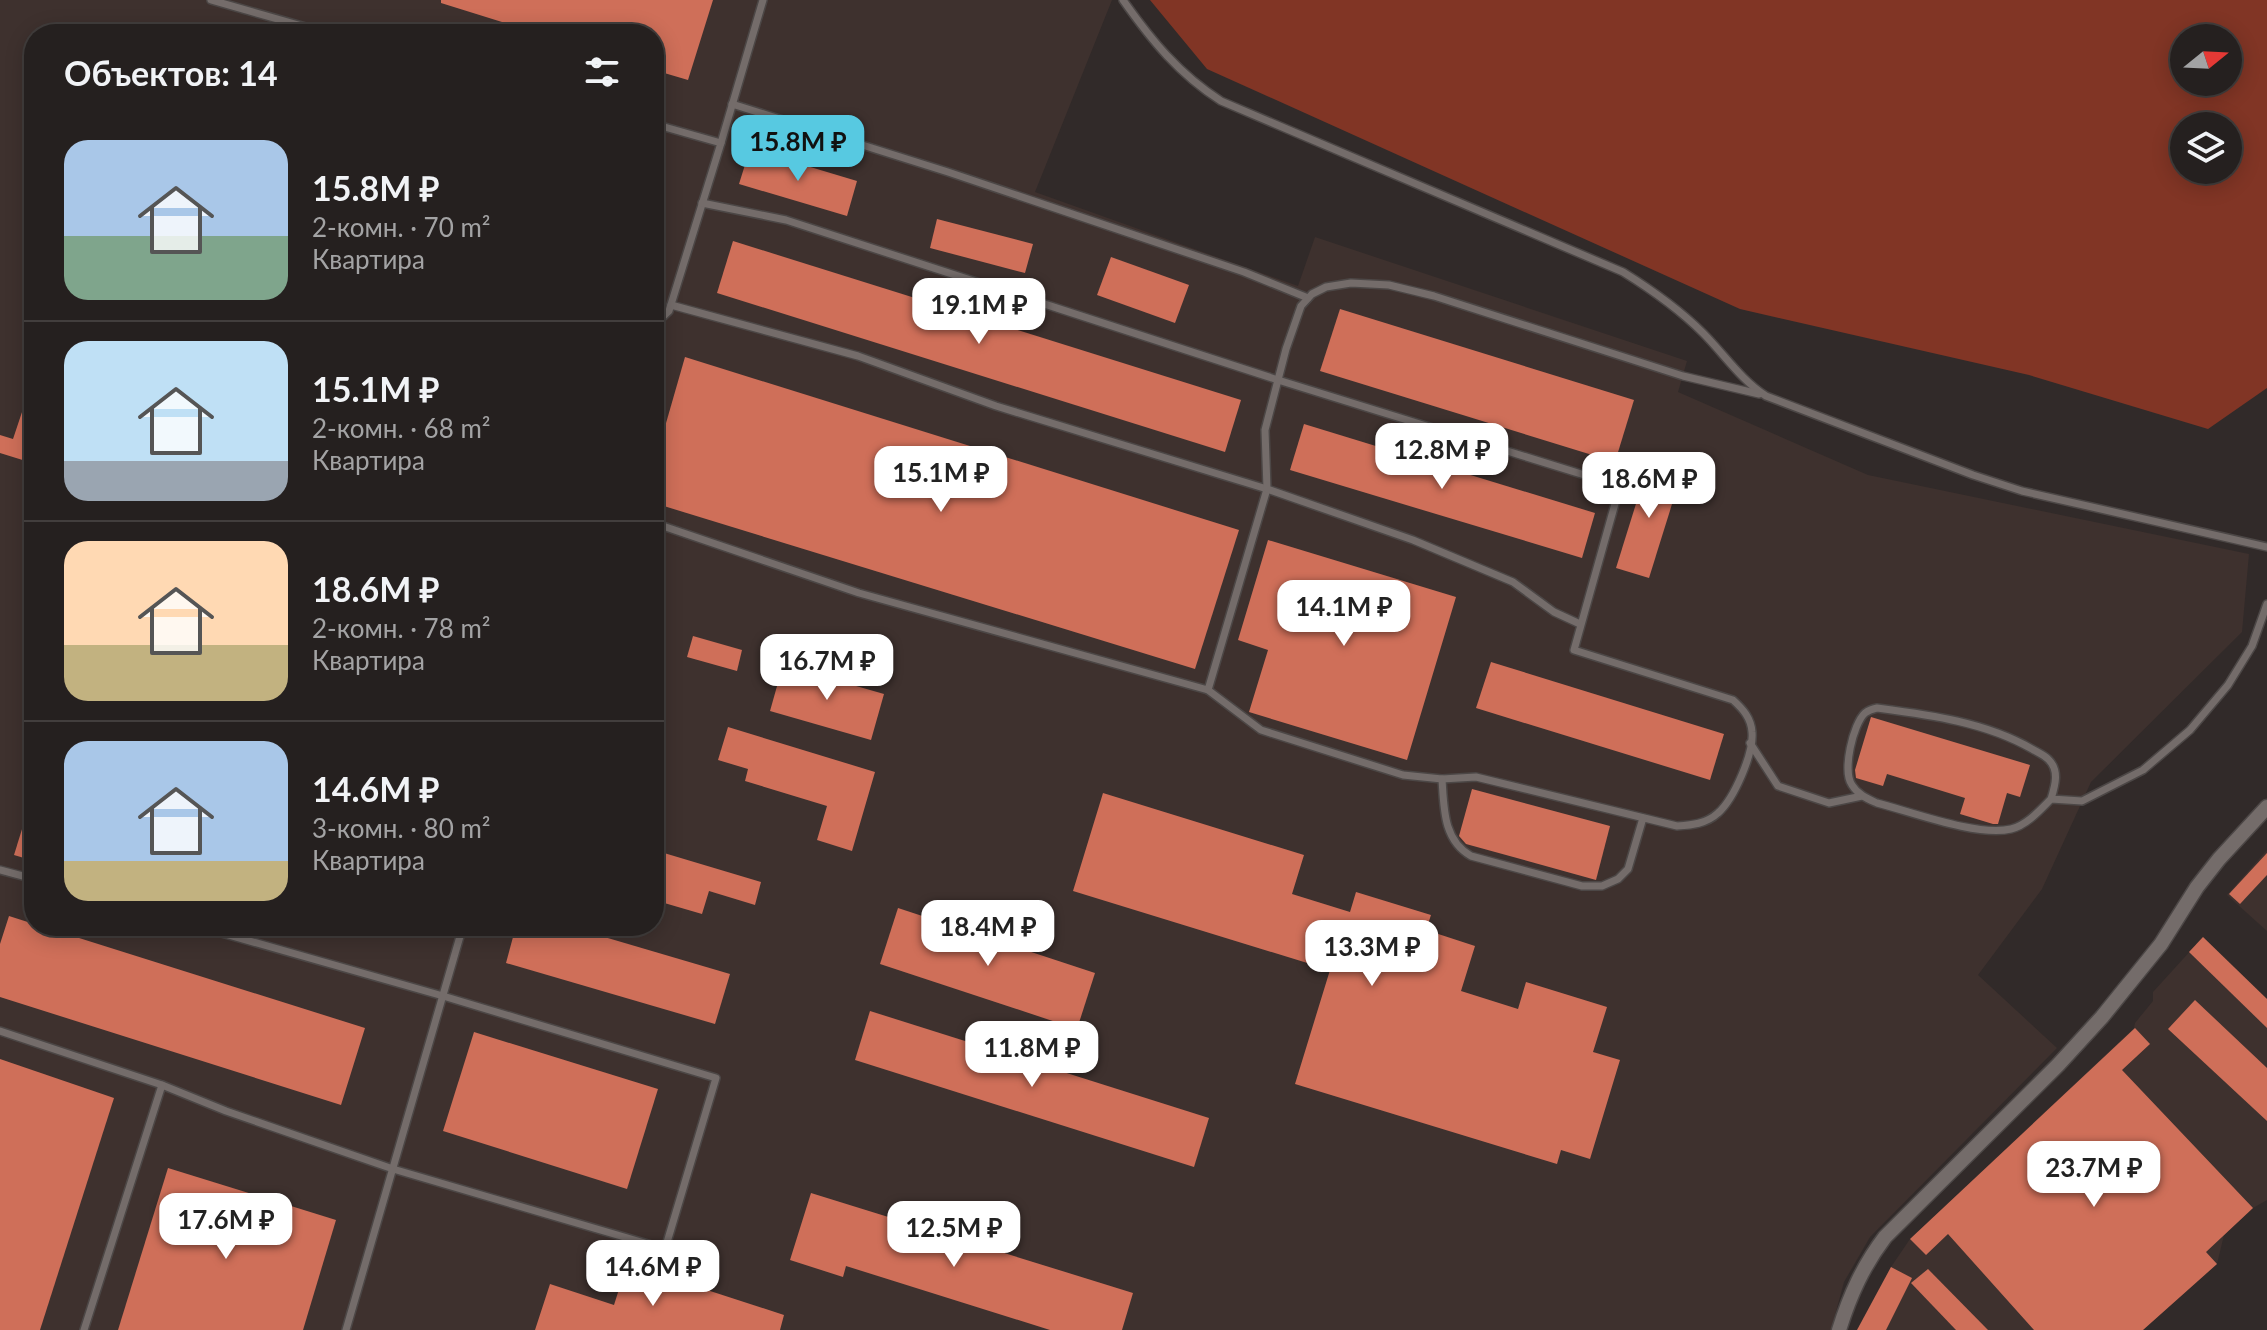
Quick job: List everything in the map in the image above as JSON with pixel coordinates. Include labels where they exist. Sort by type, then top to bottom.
[{"type":"street","points":[[1839,1330],[1858,1278],[1885,1237],[2102,1017],[2161,944],[2197,887],[2267,807]]},
{"type":"lane","points":[[211,0],[295,24]]},
{"type":"lane","points":[[664,316],[671,305],[763,0]]},
{"type":"lane","points":[[1123,0],[1183,74],[1221,101],[1623,272],[1665,299],[1702,332],[1752,387],[1766,396]]},
{"type":"lane","points":[[732,104],[1170,247],[1308,298]]},
{"type":"lane","points":[[664,127],[721,143]]},
{"type":"lane","points":[[664,526],[859,593],[1208,690],[1261,730],[1403,775],[1442,779],[1476,777],[1677,826],[1699,824],[1718,813],[1733,794],[1752,733],[1745,711],[1733,700],[1574,650],[1620,486],[1278,380],[786,220],[702,203]]},
{"type":"lane","points":[[1208,690],[1267,489],[1265,430],[1301,306],[1326,287],[1351,283],[1389,285],[1434,296],[1683,376],[1766,396],[2022,491],[2267,547]]},
{"type":"lane","points":[[671,305],[858,356],[996,406],[1267,489],[1413,540],[1513,582],[1554,612],[1580,624]]},
{"type":"lane","points":[[2051,799],[2082,801],[2143,770],[2190,730],[2228,685],[2252,646],[2267,604]]},
{"type":"lane","points":[[1877,708],[1961,721],[2016,740],[2047,758],[2054,767],[2056,781],[2051,799],[2036,815],[2014,829],[1987,830],[1892,807],[1862,796],[1850,784],[1847,771],[1860,719],[1867,711],[1877,708]]},
{"type":"lane","points":[[1750,743],[1778,786],[1829,803],[1862,796]]},
{"type":"lane","points":[[1442,779],[1448,827],[1460,850],[1471,856],[1582,886],[1602,886],[1618,879],[1628,869],[1643,818]]},
{"type":"lane","points":[[0,870],[24,876]]},
{"type":"lane","points":[[0,1031],[162,1085],[226,1111],[393,1169],[665,1249],[716,1078],[232,936]]},
{"type":"lane","points":[[346,1330],[460,936]]},
{"type":"lane","points":[[84,1330],[162,1085]]},
{"type":"shaded area","points":[[0,0],[1112,0],[1035,192],[1298,286],[1315,237],[1687,361],[1678,392],[1868,475],[2249,554],[2242,632],[2091,782],[2042,889],[1978,975],[2057,1048],[1870,1237],[1844,1282],[1831,1330],[0,1330]]},
{"type":"shaded area","points":[[1150,0],[2267,0],[2267,388],[2208,429],[2029,375],[1740,309],[1207,69]]},
{"type":"shaded area","points":[[2267,850],[2267,931],[2227,895]]},
{"type":"shaded area","points":[[2203,937],[2267,999],[2267,1200],[2253,1208],[2224,1235],[2217,1264],[2143,1330],[1858,1330],[1891,1267],[1910,1239],[2134,1028],[2153,1001],[2153,992]]},
{"type":"building","points":[[441,0],[713,0],[688,80],[664,73],[664,24],[508,24],[441,3]]},
{"type":"building","points":[[750,149],[857,181],[847,216],[739,184]]},
{"type":"building","points":[[937,219],[1033,244],[1025,273],[930,248]]},
{"type":"building","points":[[733,241],[1241,400],[1225,452],[717,293]]},
{"type":"building","points":[[1111,257],[1189,285],[1175,323],[1097,295]]},
{"type":"building","points":[[1340,309],[1634,400],[1615,462],[1320,371]]},
{"type":"building","points":[[685,357],[1239,530],[1195,669],[664,506],[664,430]]},
{"type":"building","points":[[24,406],[24,460],[0,453],[0,435],[13,439]]},
{"type":"building","points":[[1304,424],[1595,513],[1582,558],[1290,470]]},
{"type":"building","points":[[1649,462],[1682,472],[1649,578],[1616,568]]},
{"type":"building","points":[[1268,540],[1456,597],[1407,760],[1249,712],[1268,650],[1238,640]]},
{"type":"building","points":[[693,636],[742,650],[737,671],[687,657]]},
{"type":"building","points":[[1491,662],[1724,734],[1710,780],[1476,708]]},
{"type":"building","points":[[783,665],[884,694],[871,740],[770,711]]},
{"type":"building","points":[[1871,717],[2030,765],[2020,797],[2007,793],[1998,824],[1993,824],[1960,814],[1965,798],[1887,774],[1883,786],[1856,778],[1855,770]]},
{"type":"building","points":[[728,727],[875,772],[852,851],[817,840],[827,806],[745,781],[748,769],[718,760]]},
{"type":"building","points":[[1472,789],[1610,826],[1596,880],[1466,844],[1459,836]]},
{"type":"building","points":[[1103,793],[1304,855],[1292,894],[1350,912],[1356,892],[1431,915],[1426,930],[1475,946],[1461,991],[1518,1009],[1526,982],[1607,1007],[1593,1052],[1620,1060],[1590,1159],[1561,1150],[1557,1164],[1295,1084],[1330,970],[1073,891]]},
{"type":"building","points":[[24,823],[24,858],[14,855]]},
{"type":"building","points":[[664,853],[761,882],[755,905],[709,891],[702,914],[664,903]]},
{"type":"building","points":[[2267,853],[2267,875],[2240,904],[2229,894]]},
{"type":"building","points":[[898,908],[1095,973],[1077,1029],[880,964]]},
{"type":"building","points":[[9,916],[24,921],[24,936],[73,936],[365,1028],[341,1105],[0,997],[0,944]]},
{"type":"building","points":[[513,936],[601,936],[730,974],[715,1024],[506,963]]},
{"type":"building","points":[[2203,937],[2267,999],[2267,1028],[2189,952]]},
{"type":"building","points":[[2195,1000],[2267,1068],[2267,1121],[2168,1029]]},
{"type":"building","points":[[870,1011],[1209,1118],[1194,1167],[855,1060]]},
{"type":"building","points":[[2135,1028],[2150,1044],[2122,1070],[2253,1208],[2206,1252],[2217,1264],[2143,1330],[2034,1330],[1948,1234],[1926,1255],[1910,1239]]},
{"type":"building","points":[[474,1032],[658,1089],[627,1189],[443,1131]]},
{"type":"building","points":[[0,1059],[114,1098],[40,1330],[0,1330]]},
{"type":"building","points":[[168,1168],[336,1220],[303,1330],[118,1330]]},
{"type":"building","points":[[811,1193],[1133,1293],[1122,1330],[1050,1330],[846,1266],[843,1277],[790,1260]]},
{"type":"building","points":[[627,1264],[784,1315],[780,1330],[535,1330],[550,1284],[614,1305]]},
{"type":"building","points":[[1891,1267],[1912,1278],[1886,1330],[1857,1330]]},
{"type":"building","points":[[1928,1269],[1988,1330],[1956,1330],[1911,1283]]}]
